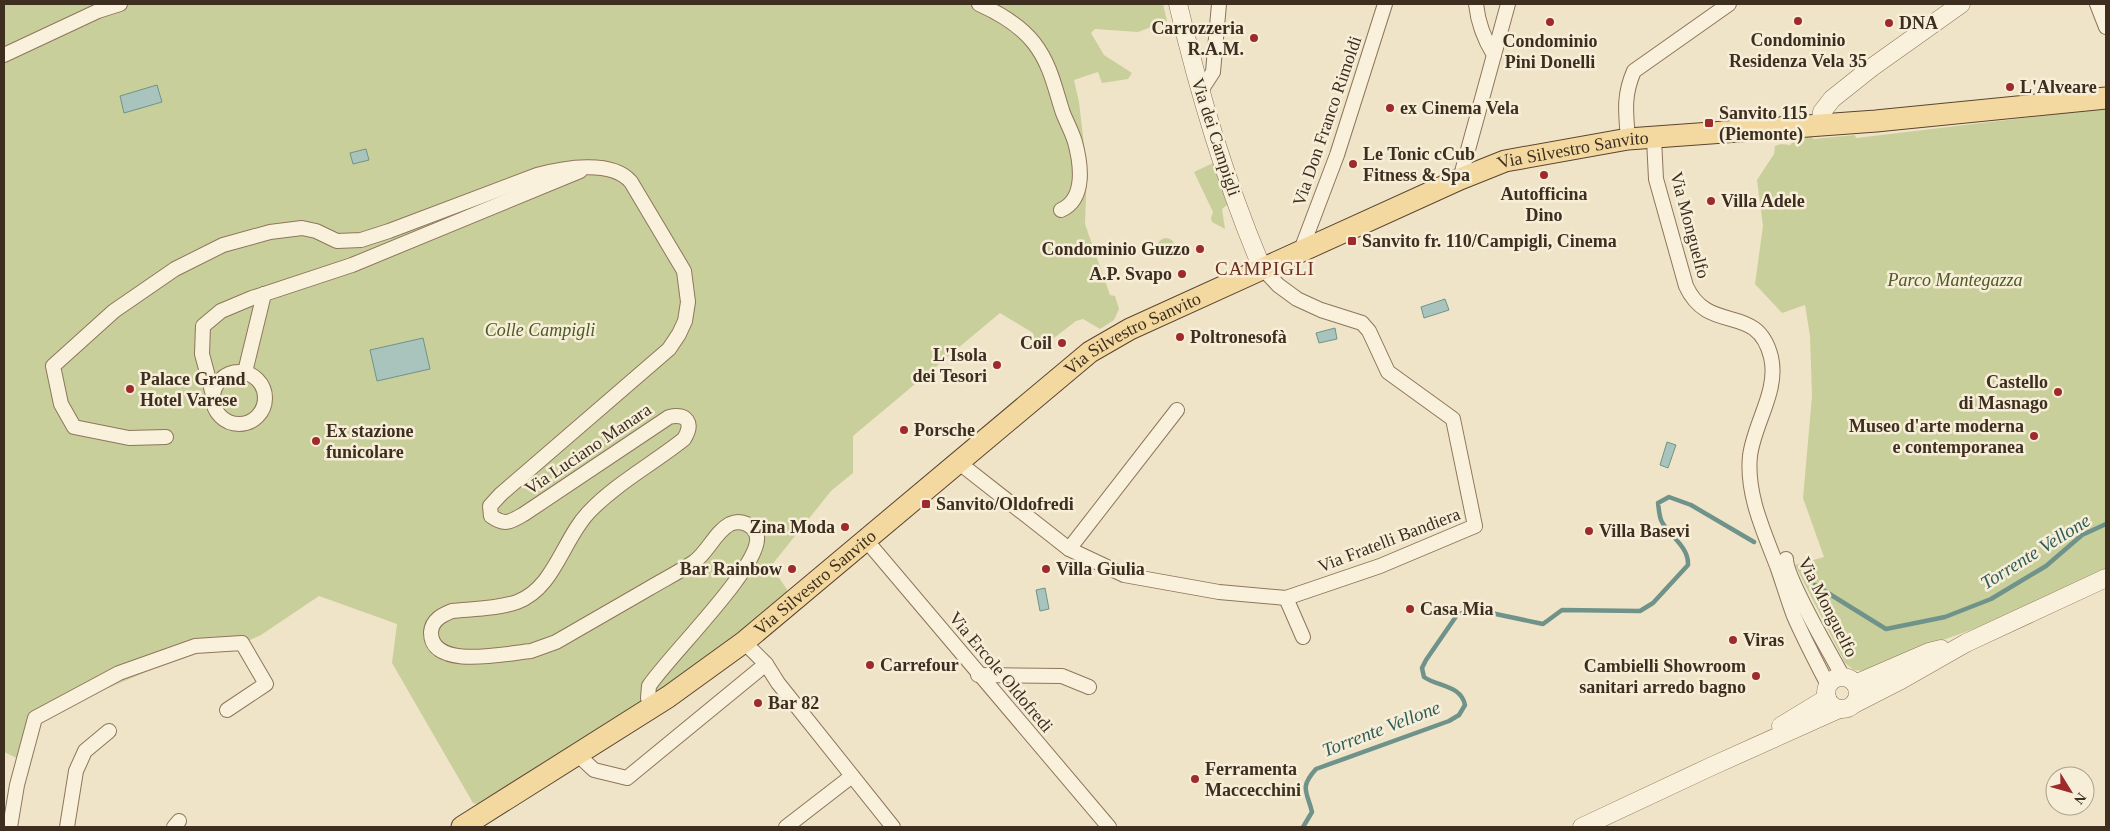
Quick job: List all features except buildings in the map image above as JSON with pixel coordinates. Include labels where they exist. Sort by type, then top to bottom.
[{"type":"main road","name":"Via Silvestro Sanvito","points":[[462,827],[653,707],[744,642],[1090,352],[1130,329],[1460,179],[1505,161],[1628,139],[1654,139],[1820,125],[2106,98]]},
{"type":"street","points":[[4,55],[98,11],[120,4]]},
{"type":"street","points":[[979,4],[1005,16],[1034,42],[1048,66],[1056,85],[1064,114],[1075,141],[1080,170],[1077,194],[1069,206],[1061,210]]},
{"type":"street","name":"Via dei Campigli","points":[[1178,4],[1200,92],[1250,240],[1262,268]]},
{"type":"street","points":[[1200,92],[1213,72],[1219,4]]},
{"type":"street","name":"Via Don Franco Rimoldi","points":[[1301,250],[1336,155],[1385,4]]},
{"type":"street","points":[[1476,4],[1477,17],[1484,38],[1494,56]]},
{"type":"street","points":[[1460,179],[1508,4]]},
{"type":"street","points":[[1628,139],[1625,105],[1627,86],[1634,71],[1729,4]]},
{"type":"street","points":[[1820,125],[1822,112],[1832,99],[1871,68],[1961,4]]},
{"type":"street","points":[[2097,4],[2106,27]]},
{"type":"street","name":"Via Monguelfo","points":[[1654,139],[1656,179],[1686,286],[1691,296],[1699,306],[1708,312],[1750,325],[1765,339],[1771,358],[1770,389],[1750,456],[1750,476],[1757,512],[1782,563],[1786,566],[1841,693]]},
{"type":"street","name":"Via Luciano Manara","points":[[245,372],[259,380],[266,395],[263,411],[251,422],[235,424],[221,417],[213,403],[213,395],[202,354],[203,326],[221,311],[264,294],[352,265],[590,167]]},
{"type":"street","name":"Via Luciano Manara","points":[[166,436],[128,438],[74,427],[61,404],[53,366],[114,310],[175,269],[223,245],[278,231],[302,228],[316,231],[337,241],[361,240],[389,232],[537,175],[561,169],[590,167],[615,170],[622,173],[631,182],[684,272],[688,302],[685,321],[669,348],[501,494],[490,506],[491,516],[498,522],[509,522],[524,514],[669,417],[681,416],[686,419],[689,425],[689,432],[684,439],[589,512],[546,580],[539,587],[516,602],[452,611],[443,614],[436,620],[432,628],[431,637],[435,645],[443,652],[460,657],[532,651],[543,648],[695,561],[720,532],[731,524],[740,522],[748,524],[754,528],[757,535],[755,550],[723,598],[649,686],[648,698],[653,707]]},
{"type":"street","name":"Via Fratelli Bandiera","points":[[958,462],[1069,549],[1124,575],[1219,592],[1286,598],[1380,566],[1475,526],[1454,419],[1388,372],[1370,331],[1362,323],[1321,310],[1297,299],[1278,285],[1262,268]]},
{"type":"street","points":[[213,395],[221,380],[228,374],[245,372],[264,294]]},
{"type":"street","points":[[1069,549],[1178,410]]},
{"type":"street","name":"Via Ercole Oldofredi","points":[[866,540],[1108,827]]},
{"type":"street","points":[[1590,825],[1748,749],[1777,728],[1841,693],[1909,676],[1966,643],[2106,578]]},
{"type":"street","points":[[1286,598],[1303,637]]},
{"type":"street","points":[[744,642],[766,664],[778,683],[893,827]]},
{"type":"street","points":[[10,827],[17,785],[35,718],[72,697],[119,673],[195,646],[242,644],[266,684],[227,710]]},
{"type":"street","name":"Via Silvestro Sanvito","points":[[577,754],[594,770],[627,778],[766,664]]},
{"type":"street","points":[[978,675],[1062,676],[1076,680],[1089,687]]},
{"type":"street","points":[[67,827],[76,771],[85,751],[109,732]]},
{"type":"street","points":[[786,827],[852,776]]},
{"type":"green space","name":"Colle Campigli","points":[[4,4],[1163,4],[1167,21],[1138,32],[1095,29],[1091,33],[1104,55],[1132,73],[1128,79],[1102,83],[1098,72],[1074,80],[1079,102],[1087,170],[1085,224],[1110,295],[1115,296],[1119,309],[1114,320],[1100,329],[1083,319],[1076,321],[1050,341],[1047,336],[1035,344],[1033,333],[1000,313],[853,436],[853,473],[831,491],[771,566],[788,591],[699,671],[482,805],[473,803],[392,663],[397,624],[319,596],[261,635],[237,646],[197,650],[38,718],[25,762],[4,752]]},
{"type":"green space","name":"Parco Mantegazza","points":[[2106,108],[2106,569],[1982,626],[1890,659],[1866,671],[1854,670],[1845,663],[1795,565],[1824,557],[1803,498],[1812,396],[1810,336],[1805,305],[1782,313],[1755,284],[1763,226],[1757,180],[1774,154],[1775,146],[1781,144],[1790,145],[1798,137],[1812,135],[1813,139],[1855,135],[1856,138]]},
{"type":"green space","points":[[1213,163],[1228,204],[1222,209],[1225,229],[1212,222],[1213,212],[1194,172]]},
{"type":"green space","points":[[1166,238],[1172,241],[1175,247],[1172,253],[1166,256],[1160,253],[1157,247],[1160,241]]},
{"type":"water","points":[[157,85],[162,102],[124,113],[120,96]]},
{"type":"water","points":[[366,149],[369,160],[353,164],[350,153]]},
{"type":"water","points":[[1445,299],[1449,310],[1424,318],[1421,307]]},
{"type":"water","points":[[1335,328],[1337,339],[1319,343],[1316,333]]},
{"type":"water","points":[[423,338],[430,369],[377,381],[370,350]]},
{"type":"water","points":[[1667,442],[1676,445],[1668,468],[1660,465]]},
{"type":"water","points":[[1045,588],[1049,609],[1040,611],[1036,590]]},
{"type":"waterway","name":"Torrente Vellone","points":[[1303,827],[1312,812],[1306,785],[1316,769],[1449,721],[1459,715],[1465,705],[1463,698],[1454,690],[1424,677],[1422,668],[1457,615],[1472,609],[1543,624],[1562,610],[1640,611],[1653,603],[1688,565],[1682,547],[1660,518],[1658,503],[1669,497],[1691,505],[1754,542]]},
{"type":"waterway","name":"Torrente Vellone","points":[[1815,585],[1886,629],[1945,617],[1991,599],[2046,566],[2082,535],[2106,524]]},
{"type":"place","name":"Condominio Residenza Vela 35","points":[[1798,21]]},
{"type":"place","name":"Condominio Pini Donelli","points":[[1550,22]]},
{"type":"place","name":"DNA","points":[[1889,23]]},
{"type":"place","name":"Carrozzeria R.A.M.","points":[[1254,38]]},
{"type":"place","name":"L'Alveare","points":[[2010,87]]},
{"type":"place","name":"ex Cinema Vela","points":[[1390,108]]},
{"type":"place","name":"Sanvito 115 (Piemonte)","points":[[1709,123]]},
{"type":"place","name":"Le Tonic cCub Fitness & Spa","points":[[1353,164]]},
{"type":"place","name":"Autofficina Dino","points":[[1544,175]]},
{"type":"place","name":"Villa Adele","points":[[1711,201]]},
{"type":"place","name":"Sanvito fr. 110/Campigli, Cinema","points":[[1352,241]]},
{"type":"place","name":"Condominio Guzzo","points":[[1200,249]]},
{"type":"place","name":"A.P. Svapo","points":[[1182,274]]},
{"type":"place","name":"Poltronesofà","points":[[1180,337]]},
{"type":"place","name":"Coil","points":[[1062,343]]},
{"type":"place","name":"L'Isola dei Tesori","points":[[997,365]]},
{"type":"place","name":"Palace Grand Hotel Varese","points":[[130,389]]},
{"type":"place","name":"Castello di Masnago","points":[[2058,392]]},
{"type":"place","name":"Porsche","points":[[904,430]]},
{"type":"place","name":"Museo d'arte moderna e contemporanea","points":[[2034,436]]},
{"type":"place","name":"Ex stazione funicolare","points":[[316,441]]},
{"type":"place","name":"Sanvito/Oldofredi","points":[[926,504]]},
{"type":"place","name":"Zina Moda","points":[[845,527]]},
{"type":"place","name":"Villa Basevi","points":[[1589,531]]},
{"type":"place","name":"Bar Rainbow","points":[[792,569]]},
{"type":"place","name":"Villa Giulia","points":[[1046,569]]},
{"type":"place","name":"Casa Mia","points":[[1410,609]]},
{"type":"place","name":"Viras","points":[[1733,640]]},
{"type":"place","name":"Carrefour","points":[[870,665]]},
{"type":"place","name":"Cambielli Showroom sanitari arredo bagno","points":[[1756,676]]},
{"type":"place","name":"Bar 82","points":[[758,703]]},
{"type":"place","name":"Ferramenta Maccecchini","points":[[1195,779]]},
{"type":"district","name":"CAMPIGLI","points":[[1265,268]]}]
